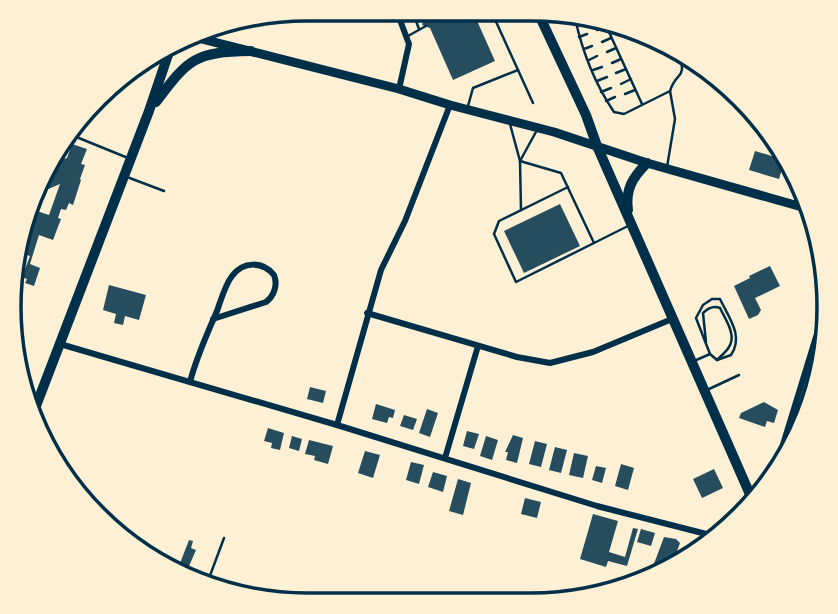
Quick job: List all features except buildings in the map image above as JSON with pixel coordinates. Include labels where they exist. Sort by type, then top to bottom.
[{"type":"main road","points":[[543,22],[586,115],[630,223],[749,492]]},
{"type":"main road","points":[[206,40],[538,128],[797,206]]},
{"type":"main road","points":[[149,111],[184,66],[199,57],[217,52],[251,51]]},
{"type":"main road","points":[[37,402],[167,57]]},
{"type":"main road","points":[[630,223],[627,190],[647,163]]},
{"type":"street","points":[[399,89],[409,53],[408,36],[401,21]]},
{"type":"street","points":[[337,425],[381,270],[405,221],[450,105]]},
{"type":"street","points":[[190,382],[213,319],[232,276],[240,268],[254,264],[270,271],[276,280],[271,299],[252,309],[213,319]]},
{"type":"street","points":[[367,313],[529,360],[550,363],[593,352],[672,318]]},
{"type":"street","points":[[785,439],[815,339]]},
{"type":"street","points":[[60,344],[337,425],[597,506],[705,534]]},
{"type":"street","points":[[445,458],[478,346]]},
{"type":"lane","points":[[416,21],[419,29]]},
{"type":"lane","points":[[496,21],[533,103]]},
{"type":"lane","points":[[576,24],[601,92],[614,112],[624,114],[670,91],[682,72],[680,63]]},
{"type":"lane","points":[[408,36],[425,26]]},
{"type":"lane","points":[[608,32],[642,104]]},
{"type":"lane","points":[[579,37],[587,34]]},
{"type":"lane","points":[[602,42],[611,38]]},
{"type":"lane","points":[[584,49],[592,46]]},
{"type":"lane","points":[[607,52],[616,48]]},
{"type":"lane","points":[[589,60],[597,57]]},
{"type":"lane","points":[[612,63],[621,59]]},
{"type":"lane","points":[[593,70],[602,67]]},
{"type":"lane","points":[[616,73],[626,69]]},
{"type":"lane","points":[[467,110],[473,88],[518,70]]},
{"type":"lane","points":[[597,81],[607,77]]},
{"type":"lane","points":[[621,83],[631,79]]},
{"type":"lane","points":[[601,92],[611,88]]},
{"type":"lane","points":[[625,94],[635,90]]},
{"type":"lane","points":[[667,167],[675,119],[670,91]]},
{"type":"lane","points":[[606,101],[615,97]]},
{"type":"lane","points":[[509,121],[520,161],[521,210]]},
{"type":"lane","points":[[520,161],[538,128]]},
{"type":"lane","points":[[77,137],[131,159]]},
{"type":"lane","points":[[520,161],[561,173],[594,243]]},
{"type":"lane","points":[[124,176],[164,191]]},
{"type":"lane","points":[[568,187],[499,221],[494,234],[516,282],[630,223]]},
{"type":"lane","points":[[712,299],[720,299],[738,336],[731,355],[717,360],[710,355],[696,318],[703,305],[712,299]]},
{"type":"lane","points":[[706,344],[703,313],[720,308],[732,334],[732,340],[728,349],[717,360]]},
{"type":"lane","points":[[691,362],[710,355]]},
{"type":"lane","points":[[704,392],[740,375]]},
{"type":"lane","points":[[210,576],[224,538]]}]
